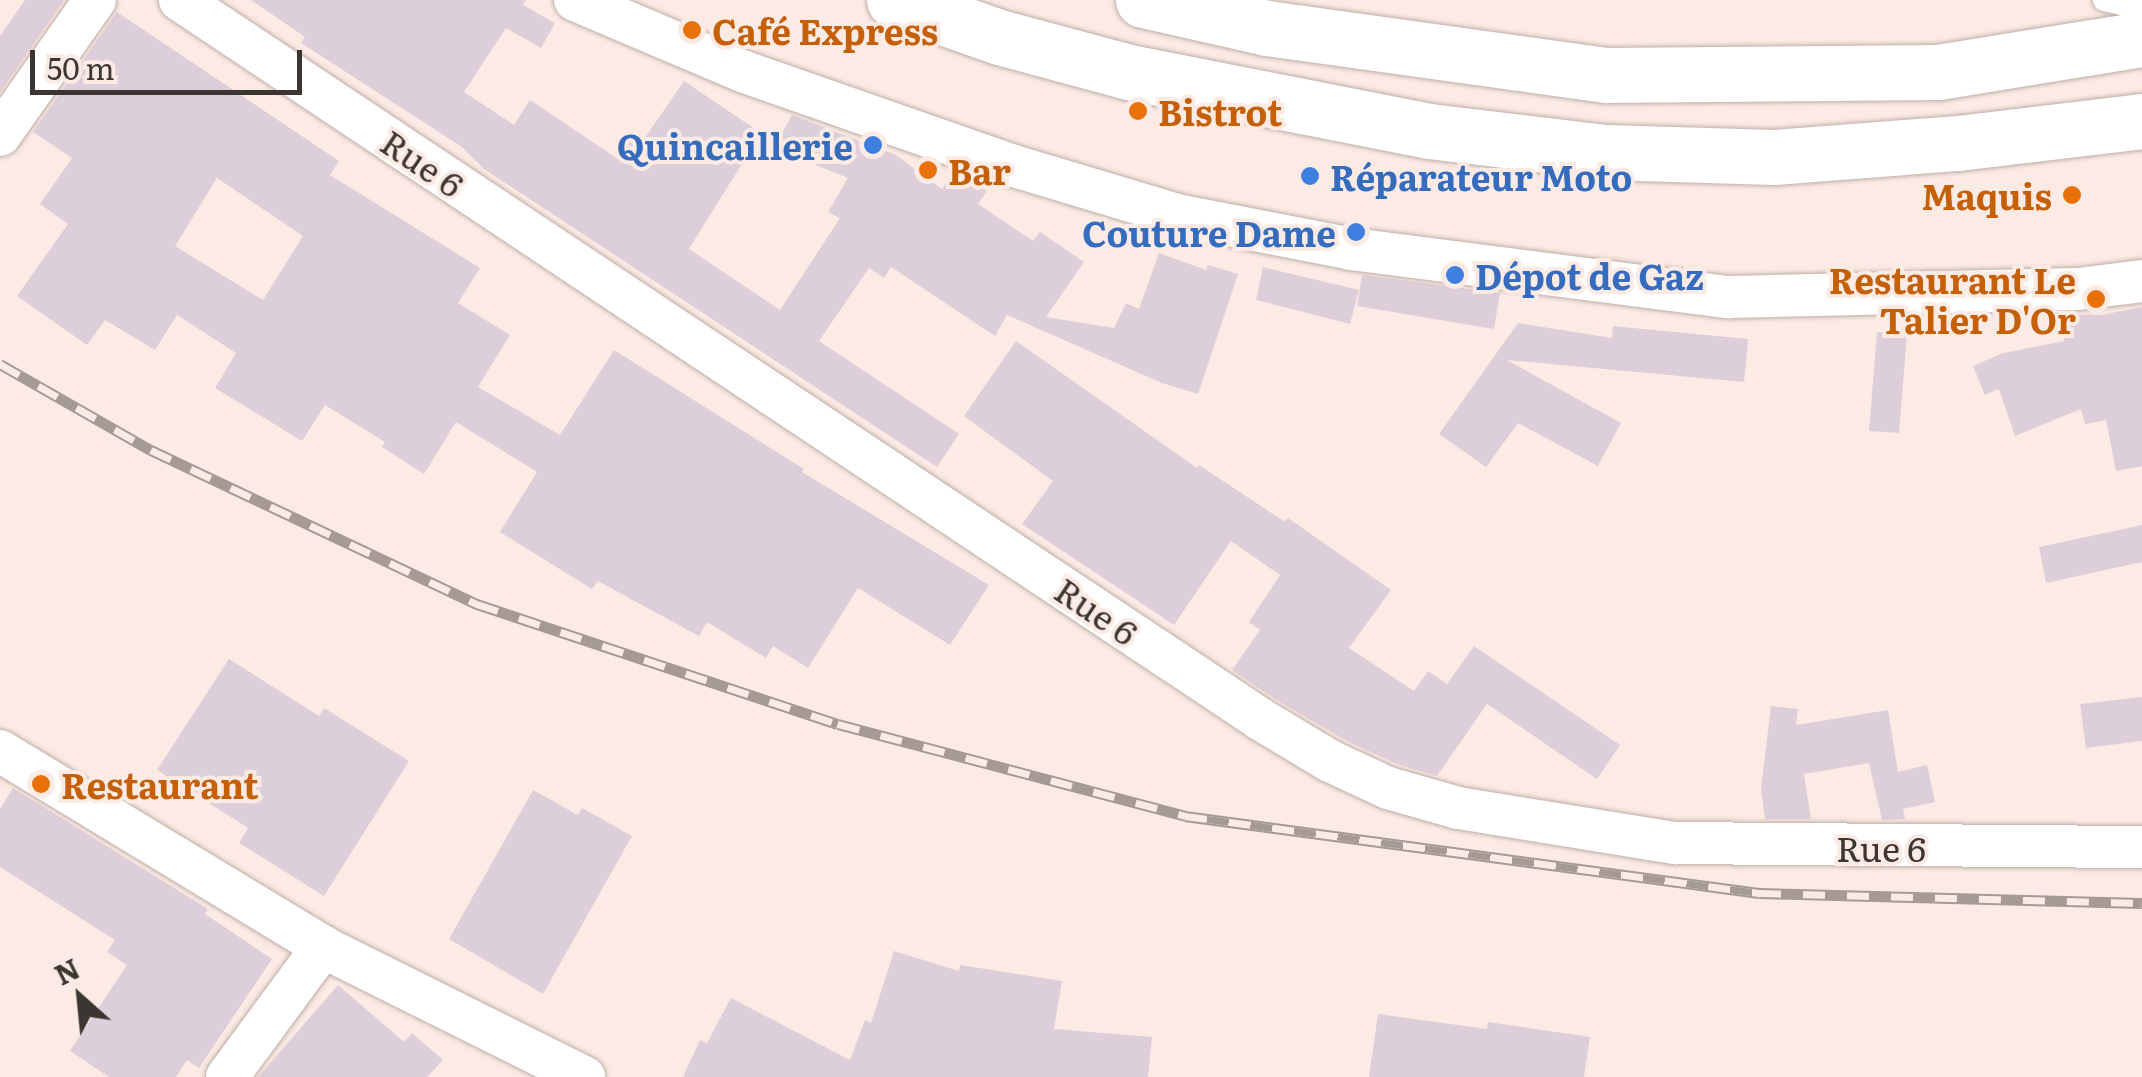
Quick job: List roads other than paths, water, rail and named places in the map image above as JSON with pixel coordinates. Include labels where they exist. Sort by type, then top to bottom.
[{"type":"main road","points":[[894,0],[999,37],[1129,72],[1429,131],[1606,152],[1774,156],[1958,143],[2142,121]]},
{"type":"main road","points":[[1144,0],[1267,28],[1606,75],[1938,72],[2142,39]]},
{"type":"street","points":[[0,135],[95,0]]},
{"type":"street","name":"Rue 6","points":[[180,0],[1260,719],[1330,761],[1388,788],[1458,808],[1675,843],[2142,847]]},
{"type":"street","points":[[576,0],[742,71],[1014,166],[1177,215],[1352,249],[1728,297],[2078,288],[2142,281]]},
{"type":"street","points":[[3,760],[324,946],[584,1077]]},
{"type":"street","points":[[226,1077],[324,946]]},
{"type":"lane","points":[[2104,0],[2142,9]]},
{"type":"railway","points":[[0,364],[151,450],[477,604],[838,724],[1185,816],[1759,893],[2142,903]]},
{"type":"place","name":"Café Express","points":[[692,30]]},
{"type":"place","name":"Bistrot","points":[[1138,111]]},
{"type":"place","name":"Quincaillerie","points":[[873,145]]},
{"type":"place","name":"Bar","points":[[928,170]]},
{"type":"place","name":"Réparateur Moto","points":[[1310,176]]},
{"type":"place","name":"Maquis","points":[[2072,195]]},
{"type":"place","name":"Couture Dame","points":[[1356,232]]},
{"type":"place","name":"Dépot de Gaz","points":[[1455,275]]},
{"type":"place","name":"Restaurant Le Talier D'Or","points":[[2096,299]]},
{"type":"place","name":"Restaurant","points":[[41,784]]}]
